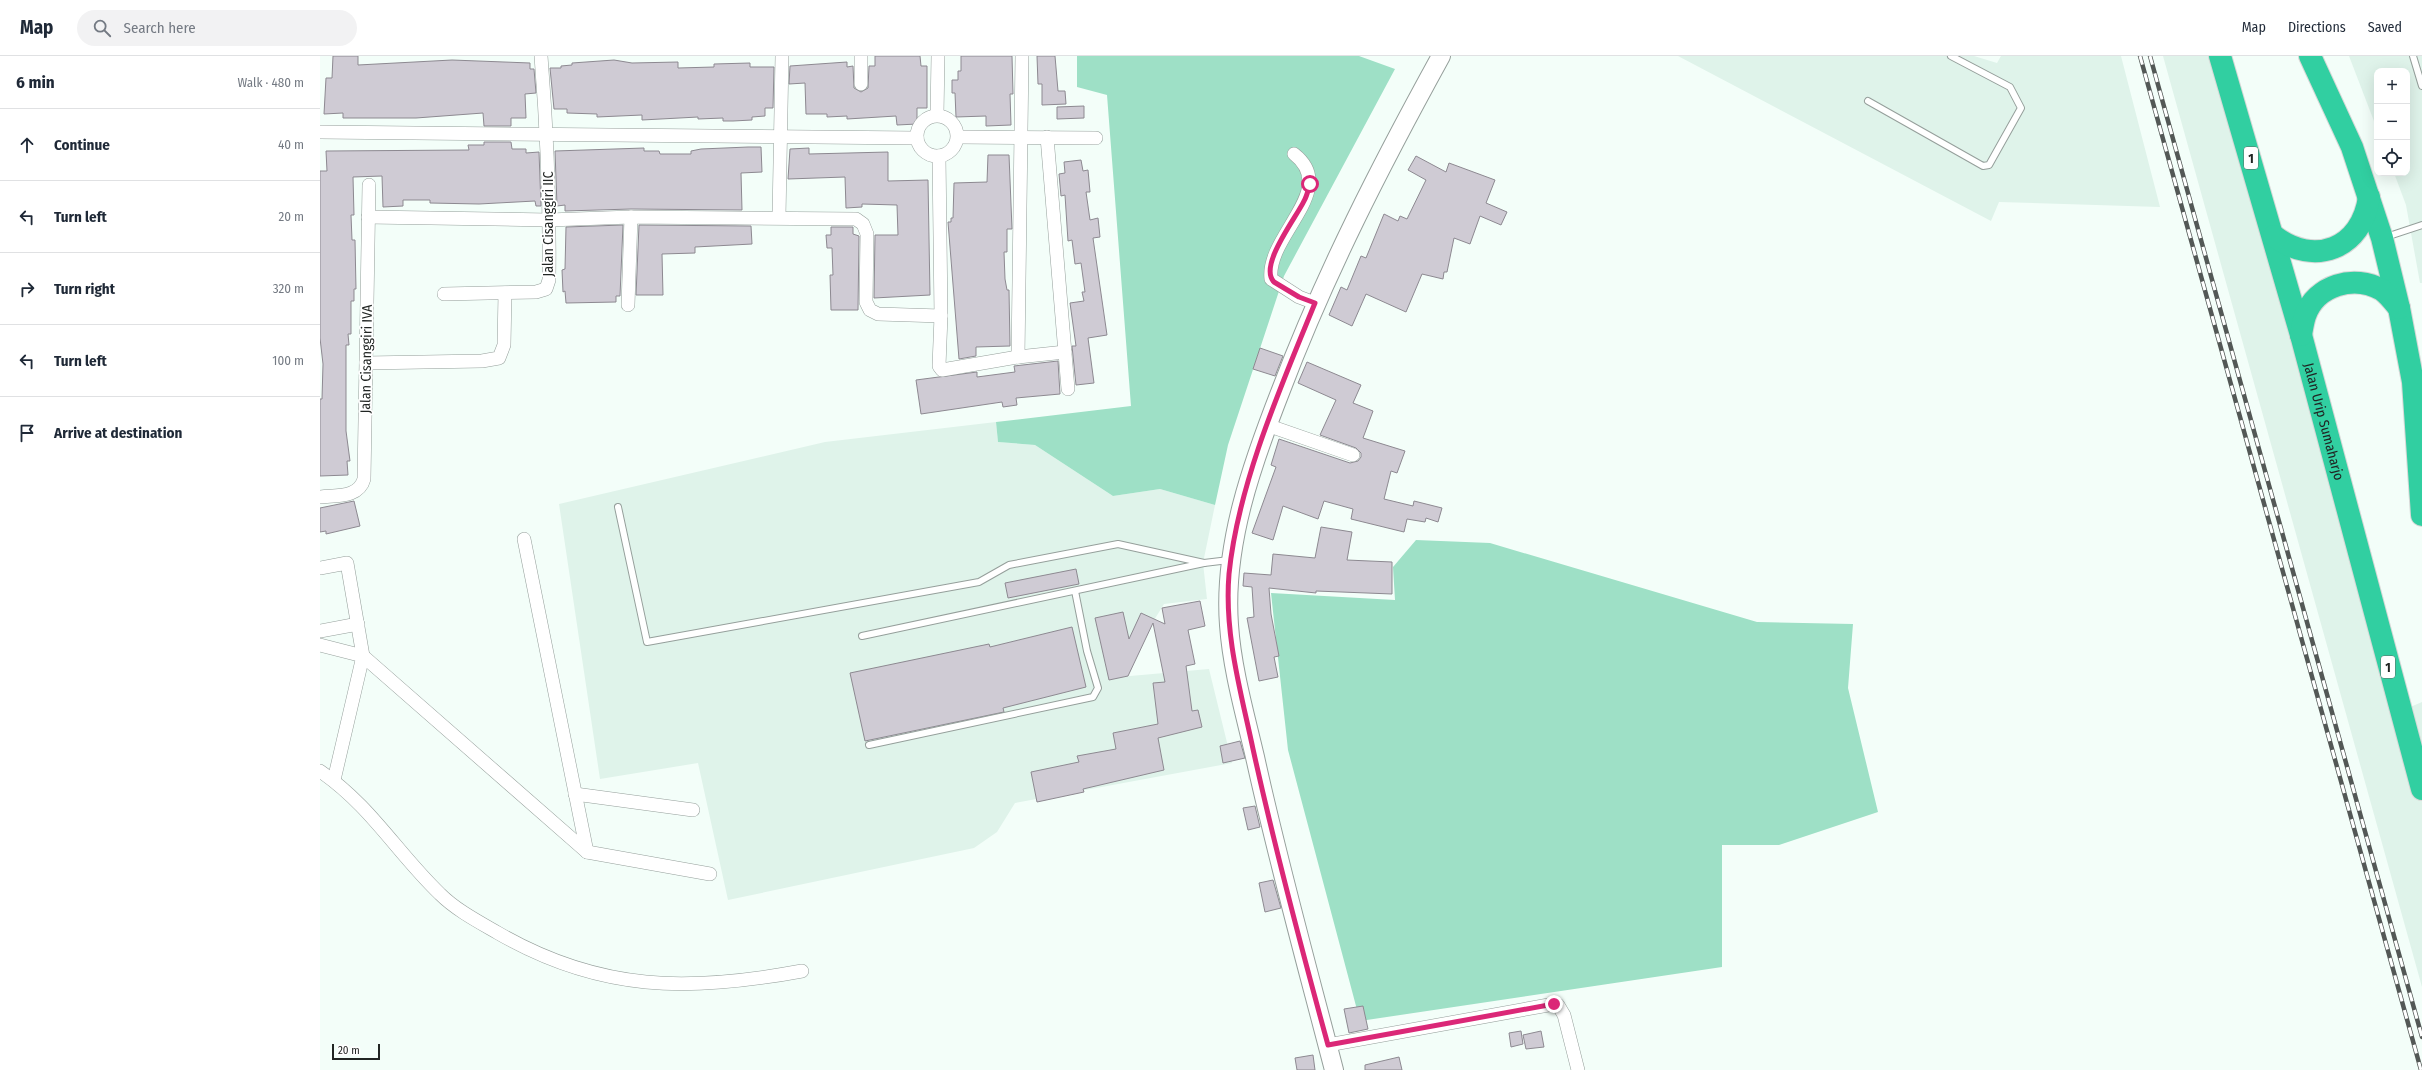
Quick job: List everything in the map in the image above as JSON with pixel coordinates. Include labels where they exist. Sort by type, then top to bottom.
[{"type":"highway","name":"Jalan Urip Sumaharjo","points":[[2220,56],[2302,335],[2422,789]]},
{"type":"highway","points":[[2310,56],[2352,147],[2382,238],[2399,308],[2413,382],[2422,516]]},
{"type":"highway","points":[[2274,236],[2284,244],[2302,251],[2322,251],[2334,248],[2355,233],[2367,210],[2369,197]]},
{"type":"highway","points":[[2302,335],[2305,316],[2314,300],[2329,288],[2347,282],[2366,283],[2383,291],[2399,308]]},
{"type":"street","name":"Jalan Cisanggiri IIC","points":[[444,294],[536,292],[546,288],[549,280],[548,135],[541,56]]},
{"type":"street","points":[[779,217],[782,56]]},
{"type":"street","points":[[861,56],[861,84]]},
{"type":"street","points":[[937,115],[938,56]]},
{"type":"street","points":[[1018,357],[1022,56]]},
{"type":"street","points":[[1334,1070],[1274,837],[1237,676],[1229,627],[1231,560],[1250,482],[1267,425],[1315,303],[1377,175],[1441,56]]},
{"type":"street","points":[[937,115],[948,118],[955,126],[958,137],[952,150],[939,156],[929,154],[920,148],[917,138],[918,127],[926,118],[937,115]]},
{"type":"street","points":[[320,132],[917,138]]},
{"type":"street","points":[[958,137],[1096,138]]},
{"type":"street","points":[[1048,137],[1068,389]]},
{"type":"street","points":[[1294,154],[1305,163],[1309,170],[1310,184],[1304,201],[1272,260],[1271,279],[1299,297],[1315,303]]},
{"type":"street","points":[[939,156],[941,316],[938,362],[942,370],[1018,357],[1065,352]]},
{"type":"street","name":"Jalan Cisanggiri IVA","points":[[320,498],[356,493],[362,487],[364,479],[369,185]]},
{"type":"street","points":[[368,217],[549,220],[631,217],[779,217],[856,219],[864,224],[866,234],[866,302],[870,310],[878,314],[941,316]]},
{"type":"street","points":[[628,305],[631,217]]},
{"type":"street","points":[[366,363],[482,361],[499,358],[504,345],[505,293]]},
{"type":"street","points":[[1267,425],[1353,455]]},
{"type":"street","points":[[524,539],[587,852]]},
{"type":"street","points":[[320,568],[347,563],[363,656],[334,780]]},
{"type":"street","points":[[320,631],[358,624]]},
{"type":"street","points":[[320,645],[363,656],[587,852],[710,874]]},
{"type":"street","points":[[320,771],[334,780],[373,817],[440,895],[476,920],[527,949],[578,970],[636,982],[702,984],[751,980],[802,971]]},
{"type":"street","points":[[575,794],[693,810]]},
{"type":"street","points":[[1328,1045],[1554,1004],[1558,1006],[1564,1015],[1578,1070]]},
{"type":"lane","points":[[1868,102],[1983,166],[1989,165],[2021,108],[2010,87],[1951,56]]},
{"type":"lane","points":[[2413,56],[2422,86]]},
{"type":"lane","points":[[2382,238],[2422,225]]},
{"type":"lane","points":[[618,507],[647,642],[979,582],[1009,565],[1118,544],[1204,563]]},
{"type":"lane","points":[[862,636],[1204,563],[1231,560]]},
{"type":"lane","points":[[869,745],[1093,697],[1098,688],[1087,651],[1075,591]]},
{"type":"shaded area","points":[[1678,56],[1974,56],[1997,63],[2001,56],[2121,56],[2160,207],[1999,202],[1991,221]]},
{"type":"shaded area","points":[[2163,56],[2217,56],[2401,711],[2422,702],[2422,987]]},
{"type":"shaded area","points":[[2349,56],[2422,56],[2422,283],[2420,283],[2406,205],[2395,176],[2410,176],[2410,68],[2374,68],[2374,121]]},
{"type":"shaded area","points":[[996,422],[998,442],[1035,445],[1113,496],[1160,489],[1215,505],[1203,563],[1207,599],[1164,604],[1119,677],[1209,669],[1232,763],[1015,803],[997,832],[974,848],[728,900],[698,763],[600,779],[559,504],[825,442]]},
{"type":"green space","points":[[1077,56],[1359,56],[1395,69],[1284,276],[1228,445],[1215,505],[1160,489],[1113,496],[1035,445],[998,442],[996,422],[1131,406],[1107,95],[1077,87]]},
{"type":"green space","points":[[1416,540],[1490,543],[1757,622],[1853,624],[1848,688],[1878,812],[1779,845],[1722,845],[1722,967],[1360,1021],[1288,750],[1271,593],[1395,600],[1393,567]]},
{"type":"building","points":[[333,56],[358,56],[358,65],[452,60],[530,63],[530,69],[534,69],[536,93],[525,94],[526,118],[511,118],[511,126],[484,126],[483,113],[416,118],[343,118],[343,113],[324,114],[326,78],[332,78]]},
{"type":"building","points":[[875,56],[920,56],[921,66],[927,66],[927,108],[917,108],[917,124],[897,125],[896,116],[847,119],[847,116],[827,117],[827,114],[806,114],[805,83],[789,84],[790,66],[847,62],[847,67],[853,66],[854,88],[861,92],[868,88],[869,66],[875,66]]},
{"type":"building","points":[[961,56],[1012,56],[1013,94],[1010,94],[1011,125],[986,126],[986,116],[956,117],[955,93],[952,93],[952,80],[958,80],[958,71],[961,71]]},
{"type":"building","points":[[1037,56],[1055,56],[1058,91],[1065,91],[1066,104],[1042,105],[1042,84],[1038,84]]},
{"type":"building","points":[[614,60],[632,63],[678,62],[678,68],[714,67],[714,64],[750,63],[750,67],[774,67],[773,108],[765,108],[765,116],[752,117],[752,120],[733,121],[723,121],[723,118],[698,119],[698,117],[642,120],[642,115],[597,117],[597,114],[567,113],[567,109],[554,109],[550,68],[561,68],[561,66],[572,65],[572,63]]},
{"type":"building","points":[[1084,106],[1084,118],[1057,119],[1057,107]]},
{"type":"building","points":[[484,142],[511,142],[512,149],[526,149],[526,153],[539,152],[541,206],[536,206],[535,201],[479,204],[430,203],[430,200],[403,200],[403,206],[383,207],[382,176],[353,177],[354,215],[351,215],[352,240],[355,240],[356,289],[354,289],[354,301],[351,301],[351,334],[348,334],[349,345],[346,345],[346,431],[350,461],[347,461],[348,475],[320,476],[320,399],[322,399],[323,364],[320,338],[320,171],[327,171],[326,151],[469,150],[468,145],[484,145]]},
{"type":"building","points":[[761,147],[762,172],[741,173],[742,210],[631,209],[565,211],[565,205],[557,206],[555,151],[644,148],[644,151],[659,151],[660,154],[691,154],[691,151],[701,149]]},
{"type":"building","points":[[809,148],[809,154],[888,152],[888,181],[928,180],[930,295],[874,298],[875,235],[898,235],[897,205],[862,204],[862,207],[846,208],[845,177],[788,179],[790,149]]},
{"type":"building","points":[[988,155],[1009,155],[1012,229],[1007,229],[1007,252],[1004,252],[1005,279],[1007,290],[1009,290],[1010,346],[976,347],[976,356],[959,359],[948,222],[951,222],[951,218],[953,218],[954,183],[987,182]]},
{"type":"building","points":[[1416,156],[1446,172],[1449,163],[1495,180],[1486,203],[1507,212],[1501,225],[1480,216],[1470,244],[1454,238],[1447,272],[1444,272],[1443,279],[1422,274],[1406,312],[1366,294],[1352,326],[1329,315],[1341,287],[1347,290],[1361,256],[1366,258],[1384,214],[1398,221],[1400,216],[1407,219],[1426,180],[1408,170]]},
{"type":"building","points":[[1081,160],[1083,171],[1088,170],[1090,192],[1086,192],[1090,220],[1098,218],[1100,237],[1093,238],[1107,335],[1088,338],[1094,383],[1076,385],[1072,346],[1076,346],[1070,303],[1084,301],[1082,292],[1085,292],[1081,263],[1075,264],[1072,240],[1068,241],[1065,195],[1061,196],[1059,174],[1065,173],[1064,162]]},
{"type":"building","points":[[623,225],[620,296],[616,296],[616,302],[566,303],[565,291],[563,292],[562,270],[565,269],[566,227]]},
{"type":"building","points":[[639,225],[751,226],[752,244],[695,247],[695,253],[662,254],[663,295],[636,295]]},
{"type":"building","points":[[831,227],[853,227],[853,234],[859,236],[858,310],[831,310],[830,275],[833,275],[832,248],[827,248],[826,235],[831,235]]},
{"type":"building","points":[[1260,348],[1283,356],[1275,376],[1253,369]]},
{"type":"building","points":[[1058,361],[1060,394],[1016,398],[1017,405],[1003,407],[1002,402],[921,414],[916,380],[977,372],[977,377],[1015,372],[1014,366]]},
{"type":"building","points":[[1307,362],[1361,385],[1353,403],[1373,411],[1363,438],[1405,451],[1397,473],[1391,471],[1384,499],[1413,506],[1414,501],[1442,508],[1438,522],[1426,518],[1425,522],[1407,519],[1404,532],[1351,519],[1353,509],[1324,501],[1318,519],[1283,506],[1273,540],[1252,533],[1276,467],[1271,465],[1279,439],[1350,463],[1358,461],[1361,457],[1361,453],[1356,448],[1320,435],[1336,400],[1298,383]]},
{"type":"building","points":[[354,501],[360,526],[326,534],[326,531],[320,532],[320,508]]},
{"type":"building","points":[[1321,527],[1352,532],[1347,560],[1392,562],[1392,594],[1316,591],[1316,593],[1269,588],[1271,614],[1279,656],[1274,657],[1278,677],[1259,681],[1247,618],[1254,617],[1252,587],[1243,586],[1244,573],[1271,575],[1273,554],[1315,558]]},
{"type":"building","points":[[1076,569],[1079,584],[1008,598],[1005,583]]},
{"type":"building","points":[[1200,601],[1205,626],[1188,630],[1195,664],[1186,666],[1192,711],[1198,710],[1202,727],[1158,738],[1164,770],[1083,789],[1084,792],[1037,802],[1031,772],[1079,762],[1077,756],[1116,749],[1113,733],[1158,724],[1153,683],[1165,682],[1153,623],[1128,676],[1109,680],[1095,618],[1123,612],[1129,639],[1141,613],[1165,624],[1162,608]]},
{"type":"building","points":[[1072,627],[1086,687],[1003,708],[1004,712],[865,741],[850,673],[989,644],[990,647]]},
{"type":"building","points":[[1240,741],[1245,758],[1223,763],[1220,746]]},
{"type":"building","points":[[1255,806],[1260,827],[1248,830],[1243,808]]},
{"type":"building","points":[[1273,880],[1281,908],[1265,912],[1259,883]]},
{"type":"building","points":[[1363,1006],[1368,1029],[1349,1033],[1344,1009]]},
{"type":"building","points":[[1521,1031],[1523,1044],[1511,1047],[1509,1033]]},
{"type":"building","points":[[1541,1031],[1544,1047],[1526,1049],[1523,1035]]},
{"type":"building","points":[[1313,1055],[1315,1070],[1297,1070],[1295,1058]]},
{"type":"building","points":[[1399,1057],[1402,1070],[1365,1070],[1365,1065]]},
{"type":"railway","points":[[2140,56],[2421,1070]]},
{"type":"railway","points":[[2150,56],[2422,1037]]},
{"type":"route","points":[[1310,184],[1304,201],[1272,260],[1270,272],[1271,279],[1274,282],[1299,297],[1315,303],[1267,425],[1252,474],[1236,533],[1231,560],[1228,607],[1229,627],[1237,676],[1264,799],[1305,963],[1328,1045],[1554,1004]]}]
